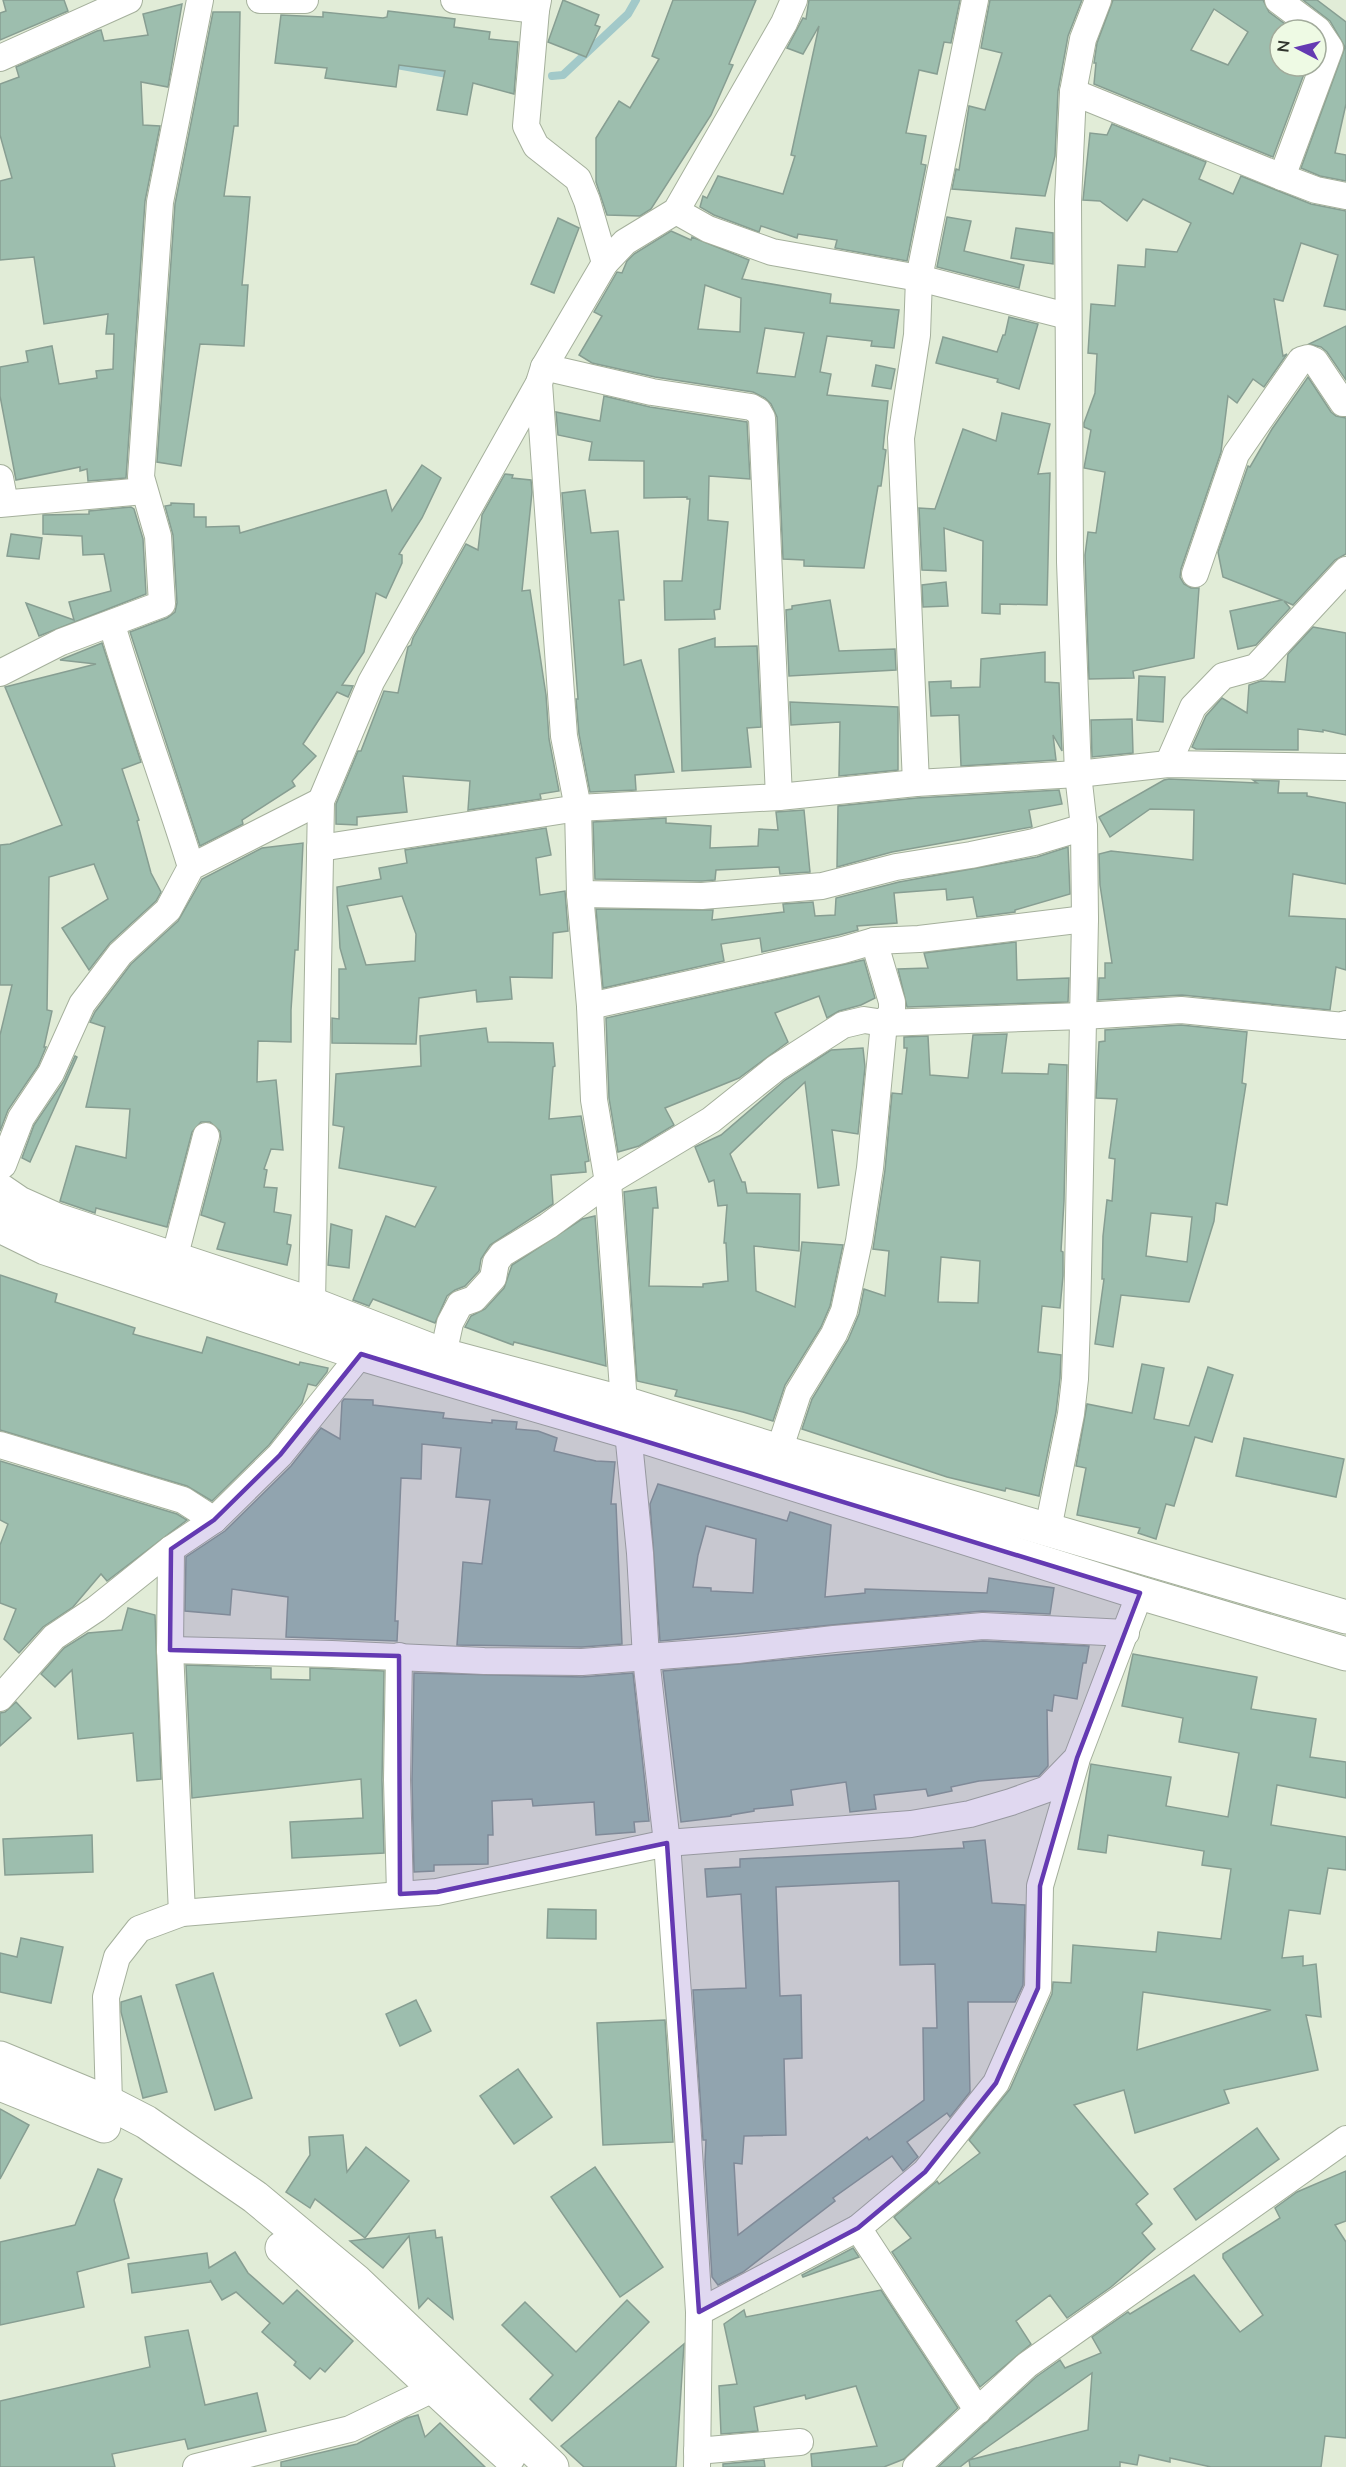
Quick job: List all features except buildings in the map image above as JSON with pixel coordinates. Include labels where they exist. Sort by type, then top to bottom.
[{"type":"main road","points":[[0,1190],[19,1203],[57,1220],[312,1304],[443,1355],[1140,1593],[1346,1654]]},
{"type":"main road","points":[[0,1226],[45,1248],[361,1354],[626,1418],[779,1450],[1346,1617]]},
{"type":"main road","points":[[0,2058],[109,2103],[146,2122],[255,2197],[356,2281],[552,2467]]},
{"type":"main road","points":[[0,2084],[121,2133],[246,2215],[346,2305],[433,2389],[522,2467]]},
{"type":"street","points":[[0,58],[129,0]]},
{"type":"street","points":[[0,673],[61,642],[112,625],[162,604],[158,536],[141,477],[160,202],[200,0]]},
{"type":"street","points":[[260,0],[305,0]]},
{"type":"street","points":[[454,0],[537,5],[526,126],[536,146],[578,179],[587,201],[605,263]]},
{"type":"street","points":[[312,1304],[321,801],[371,682],[605,263],[625,242],[676,212],[784,23],[794,0]]},
{"type":"street","points":[[916,783],[901,438],[917,335],[919,278],[975,0]]},
{"type":"street","points":[[1048,1529],[1071,1414],[1075,1379],[1085,920],[1084,827],[1078,774],[1070,562],[1068,201],[1072,92],[1083,39],[1098,0]]},
{"type":"street","points":[[1278,0],[1318,30],[1330,48],[1282,177]]},
{"type":"street","points":[[1072,92],[1316,190],[1346,196]]},
{"type":"street","points":[[676,212],[708,229],[772,252],[919,278],[1068,316]]},
{"type":"street","points":[[1195,574],[1236,454],[1301,360],[1308,358],[1315,362],[1346,403]]},
{"type":"street","points":[[541,375],[751,407],[758,411],[762,418],[778,797]]},
{"type":"street","points":[[541,375],[564,736],[578,808],[580,894],[590,1006],[594,1100],[608,1182],[626,1418],[640,1553],[646,1658],[667,1843],[699,2312],[697,2459],[800,2442]]},
{"type":"street","points":[[0,478],[2,504],[144,491]]},
{"type":"street","points":[[1168,764],[1193,707],[1223,676],[1256,667],[1346,570]]},
{"type":"street","points":[[112,625],[133,696],[167,788],[191,867]]},
{"type":"street","points":[[320,848],[578,808],[778,797],[916,783],[1078,774],[1168,764],[1346,767]]},
{"type":"street","points":[[0,1167],[3,1165],[21,1118],[51,1073],[82,1004],[120,954],[168,910],[191,867],[321,801]]},
{"type":"street","points":[[580,894],[702,896],[822,886],[896,867],[1034,842],[1084,827]]},
{"type":"street","points":[[590,1006],[843,950],[874,941],[919,939],[1085,920]]},
{"type":"street","points":[[779,1450],[798,1393],[834,1334],[844,1311],[859,1241],[870,1168],[884,1023],[892,1012],[892,1002],[874,941]]},
{"type":"street","points":[[443,1355],[450,1323],[460,1304],[474,1299],[493,1278],[496,1262],[502,1254],[548,1226],[608,1182],[711,1120],[776,1068],[843,1025],[864,1020],[884,1023],[1180,1010],[1344,1026],[1346,1024]]},
{"type":"street","points":[[174,1259],[206,1136]]},
{"type":"street","points":[[0,1698],[54,1636],[96,1609],[171,1549],[214,1520],[280,1455],[361,1354]]},
{"type":"street","points":[[0,1444],[183,1500],[214,1520]]},
{"type":"street","points":[[171,1549],[170,1650],[182,1913]]},
{"type":"street","points":[[699,2312],[858,2228],[925,2172],[996,2083],[1038,1988],[1040,1887],[1077,1758],[1140,1593]]},
{"type":"street","points":[[170,1650],[560,1662],[646,1658],[982,1626],[1126,1633]]},
{"type":"street","points":[[399,1656],[397,1780],[400,1894]]},
{"type":"street","points":[[109,2103],[106,1997],[117,1957],[139,1929],[182,1913],[437,1892],[667,1843],[911,1824],[970,1815],[1047,1789],[1077,1758]]},
{"type":"street","points":[[916,2467],[1027,2365],[1346,2139]]},
{"type":"street","points":[[858,2228],[978,2411]]},
{"type":"street","points":[[196,2467],[350,2430],[433,2389]]},
{"type":"highlighted area","points":[[361,1354],[1140,1593],[1077,1758],[1040,1886],[1038,1988],[996,2083],[925,2172],[858,2228],[699,2312],[667,1843],[437,1892],[400,1894],[399,1656],[170,1650],[171,1549],[214,1520],[280,1455]]},
{"type":"waterway","points":[[552,76],[563,75],[628,14],[636,0]]},
{"type":"waterway","points":[[391,64],[453,75]]}]
